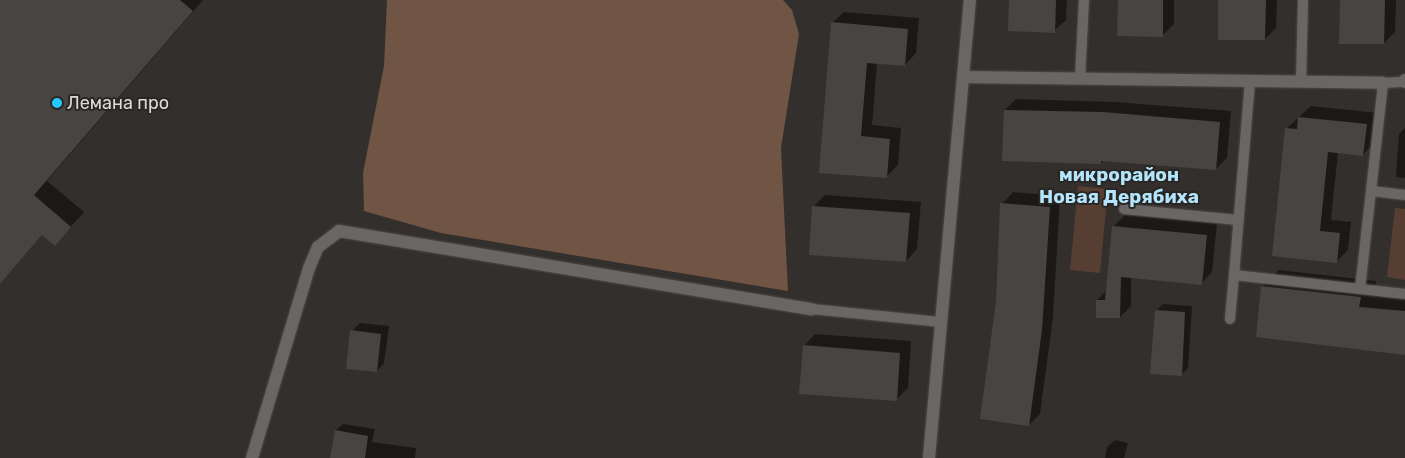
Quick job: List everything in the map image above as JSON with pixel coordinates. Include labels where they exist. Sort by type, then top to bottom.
[{"type":"street","points":[[929,458],[970,0]]},
{"type":"street","points":[[963,77],[1383,83]]},
{"type":"street","points":[[252,458],[309,268],[318,248],[339,231],[812,309]]},
{"type":"lane","points":[[1080,78],[1084,0]]},
{"type":"lane","points":[[1301,82],[1303,0]]},
{"type":"lane","points":[[1230,319],[1250,81]]},
{"type":"lane","points":[[1360,289],[1383,83],[1405,81]]},
{"type":"lane","points":[[1372,191],[1405,195]]},
{"type":"lane","points":[[1124,209],[1238,220]]},
{"type":"lane","points":[[1234,275],[1405,294]]},
{"type":"lane","points":[[812,309],[941,322]]},
{"type":"shaded area","points":[[387,0],[783,0],[792,10],[799,34],[781,148],[788,291],[441,233],[364,211],[363,173],[384,66]]},
{"type":"shaded area","points":[[1078,186],[1108,189],[1100,273],[1070,270]]},
{"type":"shaded area","points":[[1395,208],[1405,209],[1405,280],[1387,277]]},
{"type":"building","name":"Лемана про","points":[[0,0],[180,0],[193,11],[34,195],[71,227],[55,246],[42,235],[0,284]]},
{"type":"building","points":[[1009,0],[1056,0],[1055,33],[1008,31]]},
{"type":"building","points":[[1118,0],[1163,0],[1163,37],[1117,36]]},
{"type":"building","points":[[1218,0],[1266,0],[1265,40],[1218,40]]},
{"type":"building","points":[[1340,0],[1385,0],[1384,44],[1339,44]]},
{"type":"building","points":[[831,22],[908,29],[905,66],[867,63],[861,136],[890,139],[887,178],[819,173]]},
{"type":"building","points":[[1004,110],[1103,112],[1220,122],[1216,170],[1101,161],[1101,164],[1002,161]]},
{"type":"building","points":[[1298,117],[1367,124],[1363,156],[1328,152],[1320,231],[1340,233],[1337,263],[1272,256],[1285,128],[1297,129]]},
{"type":"building","points":[[1000,203],[1050,207],[1042,330],[1029,426],[980,419],[996,302]]},
{"type":"building","points":[[812,206],[910,213],[906,262],[809,255]]},
{"type":"building","points":[[1112,226],[1207,235],[1202,285],[1121,277],[1120,318],[1096,318],[1096,300],[1105,300]]},
{"type":"building","points":[[1261,286],[1361,297],[1359,307],[1405,311],[1405,355],[1256,337]]},
{"type":"building","points":[[1155,310],[1185,312],[1182,376],[1150,374]]},
{"type":"building","points":[[350,330],[381,334],[377,372],[346,369]]},
{"type":"building","points":[[803,345],[900,353],[897,401],[799,394]]},
{"type":"building","points":[[335,430],[368,436],[365,458],[330,458]]},
{"type":"place","name":"Лемана про","points":[[57,103]]},
{"type":"district","name":"микрорайон Новая Дерябиха","points":[[1119,186]]}]
